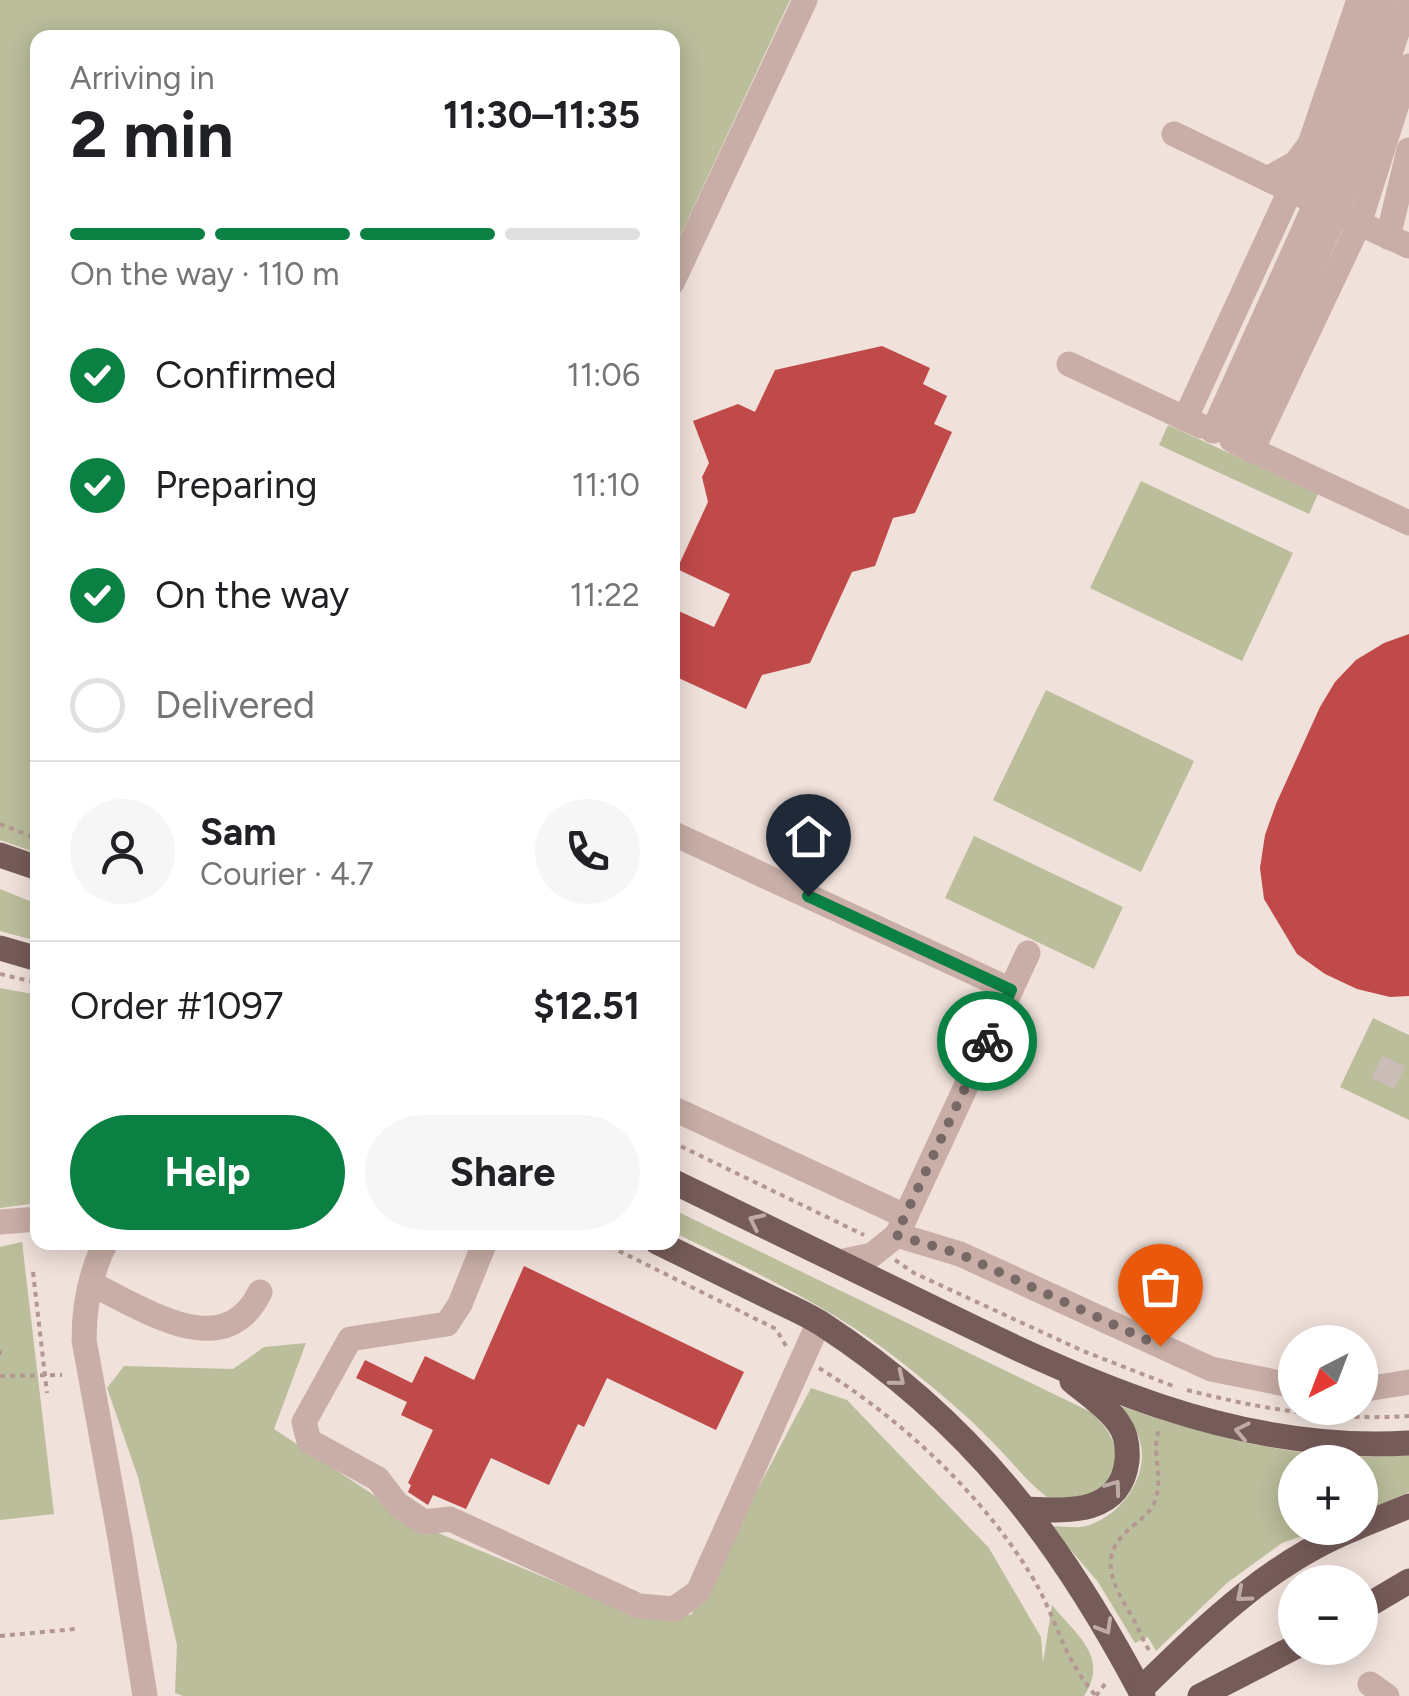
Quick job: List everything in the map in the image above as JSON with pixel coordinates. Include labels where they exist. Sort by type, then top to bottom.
[{"type":"main road","points":[[0,855],[30,865]]},
{"type":"main road","points":[[0,948],[30,957]]},
{"type":"main road","points":[[680,1184],[1058,1369],[1169,1411],[1230,1428],[1319,1442],[1409,1444]]},
{"type":"main road","points":[[673,1250],[819,1322],[920,1397],[988,1461],[1074,1575],[1139,1694],[1241,1595],[1283,1564],[1322,1545]]},
{"type":"main road","points":[[1026,1509],[1093,1508],[1119,1486],[1126,1471],[1128,1448],[1122,1426],[1058,1369]]},
{"type":"main road","points":[[1378,1519],[1409,1506]]},
{"type":"main road","points":[[1378,1599],[1409,1581]]},
{"type":"main road","points":[[1200,1696],[1278,1656]]},
{"type":"street","points":[[680,266],[804,0]]},
{"type":"street","points":[[1185,418],[1279,185],[1310,144],[1359,0]]},
{"type":"street","points":[[1279,185],[1306,174],[1319,152],[1370,0]]},
{"type":"street","points":[[1337,213],[1382,0]]},
{"type":"street","points":[[1337,213],[1394,0]]},
{"type":"street","points":[[1337,213],[1408,0]]},
{"type":"street","points":[[1232,440],[1337,213],[1409,30]]},
{"type":"street","points":[[1232,440],[1409,66]]},
{"type":"street","points":[[1174,134],[1399,242],[1409,150]]},
{"type":"street","points":[[1069,364],[1409,523]]},
{"type":"street","points":[[680,836],[1011,990]]},
{"type":"street","points":[[840,1262],[872,1255],[901,1225],[1028,953]]},
{"type":"street","points":[[680,1112],[960,1254],[1211,1369],[1278,1383]]},
{"type":"street","points":[[103,1250],[84,1309],[84,1340],[145,1696]]},
{"type":"street","points":[[482,1250],[448,1324],[350,1339],[304,1422],[309,1441],[378,1479],[397,1504],[424,1522],[450,1519],[639,1606],[674,1609],[698,1592],[819,1322]]},
{"type":"street","points":[[91,1284],[182,1325],[213,1330],[243,1319],[260,1292]]},
{"type":"street","points":[[1378,1387],[1409,1382]]},
{"type":"path","points":[[0,824],[30,836]]},
{"type":"path","points":[[0,974],[30,981]]},
{"type":"path","points":[[680,1146],[858,1230],[869,1240]]},
{"type":"path","points":[[617,1250],[776,1328],[784,1338],[788,1356]]},
{"type":"path","points":[[898,1262],[1084,1351],[1175,1387],[1277,1411],[1331,1418],[1409,1416]]},
{"type":"path","points":[[32,1272],[47,1393]]},
{"type":"path","points":[[0,1350],[0,1357]]},
{"type":"path","points":[[823,1370],[915,1441],[958,1482],[997,1528],[1030,1572],[1069,1660],[1096,1696]]},
{"type":"path","points":[[1,1373],[62,1375]]},
{"type":"path","points":[[1153,1656],[1113,1586],[1109,1560],[1116,1543],[1154,1506],[1159,1486],[1154,1444],[1162,1422]]},
{"type":"path","points":[[0,1636],[75,1629]]},
{"type":"green space","points":[[0,0],[790,0],[680,236],[680,30],[30,30],[30,851],[0,840]]},
{"type":"green space","points":[[1168,425],[1318,494],[1309,514],[1159,445]]},
{"type":"green space","points":[[1141,481],[1293,553],[1242,661],[1090,588]]},
{"type":"green space","points":[[1046,690],[1194,761],[1141,872],[993,800]]},
{"type":"green space","points":[[974,836],[1123,907],[1094,969],[945,898]]},
{"type":"green space","points":[[0,889],[30,901],[30,939],[0,931]]},
{"type":"green space","points":[[0,988],[30,994],[30,1204],[0,1208]]},
{"type":"green space","points":[[1373,1018],[1409,1035],[1409,1120],[1340,1087]]},
{"type":"green space","points":[[680,1213],[1091,1412],[1113,1441],[1115,1460],[1107,1481],[1099,1493],[1051,1500],[968,1418],[905,1365],[822,1308],[680,1235]]},
{"type":"green space","points":[[22,1242],[54,1514],[0,1520],[0,1247]]},
{"type":"green space","points":[[306,1343],[274,1429],[419,1525],[599,1600],[691,1615],[811,1388],[847,1400],[989,1548],[1041,1637],[1043,1663],[1052,1605],[1087,1647],[1092,1658],[1091,1682],[1084,1696],[175,1693],[177,1645],[138,1477],[107,1388],[124,1366],[233,1369],[264,1347]]},
{"type":"green space","points":[[1120,1406],[1226,1438],[1278,1449],[1279,1545],[1227,1583],[1156,1651],[1148,1637],[1135,1643],[1098,1582],[1050,1526],[1093,1524],[1124,1501],[1141,1466],[1135,1428]]},
{"type":"green space","points":[[1409,1455],[1409,1492],[1378,1506],[1378,1457]]},
{"type":"building","points":[[882,346],[930,368],[923,384],[947,396],[934,424],[952,432],[915,513],[893,518],[875,566],[852,572],[810,663],[762,675],[746,709],[680,679],[680,612],[714,627],[730,594],[680,570],[680,563],[708,502],[702,477],[709,463],[693,421],[738,404],[755,412],[775,370]]},
{"type":"building","points":[[1409,634],[1409,996],[1390,997],[1357,989],[1325,974],[1297,954],[1264,899],[1260,868],[1265,835],[1276,804],[1335,682],[1356,660]]},
{"type":"building","points":[[524,1266],[744,1372],[716,1430],[607,1378],[584,1427],[578,1424],[549,1485],[491,1458],[466,1509],[433,1495],[428,1505],[408,1492],[408,1483],[433,1430],[401,1415],[407,1402],[356,1378],[365,1360],[412,1383],[425,1356],[474,1380]]},
{"type":"tunnel","points":[[1377,1067],[1409,1082]]},
{"type":"way so far","points":[[987,1041],[896,1235],[960,1254],[1160,1346]]},
{"type":"route","points":[[808,896],[1011,990],[987,1041]]}]
